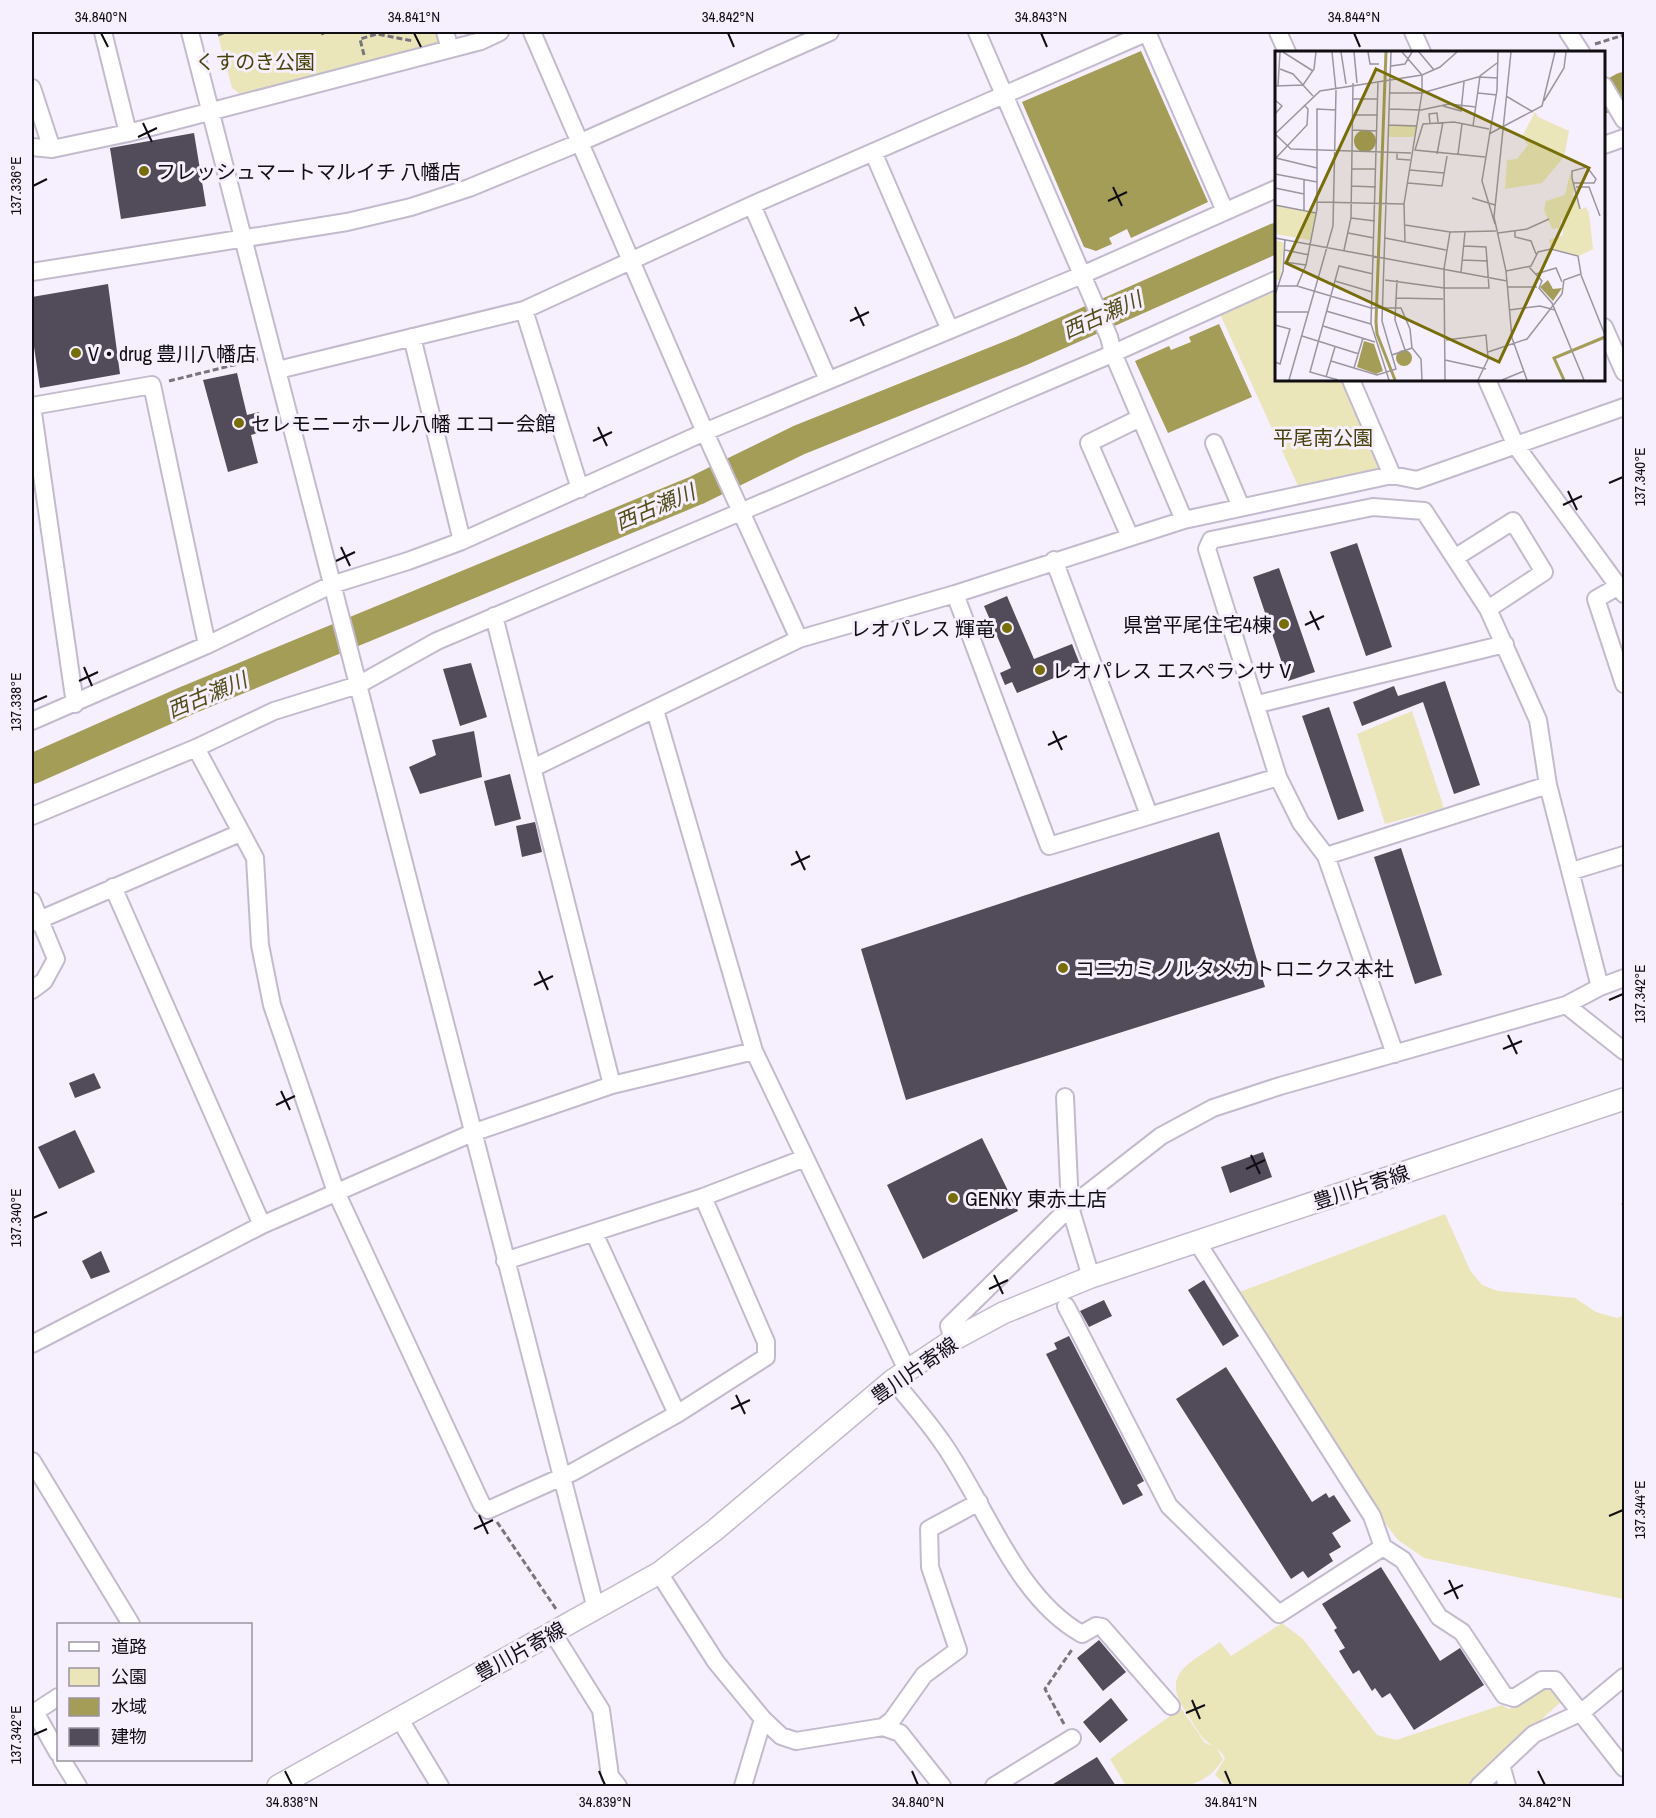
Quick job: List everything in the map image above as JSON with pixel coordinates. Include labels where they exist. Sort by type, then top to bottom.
[{"type":"main road","name":"豊川片寄線","points":[[278,1786],[659,1573],[716,1530],[900,1375],[953,1340],[1003,1313],[1091,1277],[1624,1100]]},
{"type":"street","points":[[103,32],[128,133]]},
{"type":"street","points":[[190,32],[596,1609]]},
{"type":"street","points":[[445,32],[450,49]]},
{"type":"street","points":[[32,147],[52,149],[128,133],[481,41],[500,32]]},
{"type":"street","points":[[532,32],[633,260],[712,448],[799,639]]},
{"type":"street","points":[[32,272],[347,222],[411,207],[469,188],[581,142],[830,32]]},
{"type":"street","points":[[977,32],[1090,292],[1140,418],[1184,520]]},
{"type":"street","points":[[276,362],[412,336],[524,310],[752,205],[1147,32],[1225,211]]},
{"type":"street","points":[[1278,32],[1287,51]]},
{"type":"street","points":[[1413,32],[1422,51]]},
{"type":"street","points":[[1568,32],[1577,51]]},
{"type":"street","points":[[32,88],[52,149]]},
{"type":"street","points":[[1605,88],[1624,119]]},
{"type":"street","points":[[1605,146],[1624,138]]},
{"type":"street","points":[[873,152],[950,330]]},
{"type":"street","points":[[32,721],[207,645],[332,585],[462,541],[706,431],[1082,275],[1275,189]]},
{"type":"street","points":[[752,205],[828,380]]},
{"type":"street","points":[[32,816],[196,748],[274,711],[358,685],[437,641],[738,504],[1111,345],[1275,280]]},
{"type":"street","points":[[524,310],[580,489]]},
{"type":"street","points":[[1605,329],[1624,372]]},
{"type":"street","points":[[412,336],[462,541]]},
{"type":"street","points":[[1351,381],[1392,475]]},
{"type":"street","points":[[1487,381],[1516,446],[1622,590],[1596,599],[1624,684]]},
{"type":"street","points":[[75,704],[32,406],[152,385],[207,645]]},
{"type":"street","points":[[533,768],[799,639],[955,594],[1054,560],[1184,520],[1392,475],[1417,480],[1624,407]]},
{"type":"street","points":[[1130,537],[1089,443],[1140,418]]},
{"type":"street","points":[[1214,443],[1241,507]]},
{"type":"street","points":[[1395,1054],[1326,856],[1301,823],[1278,777],[1258,704],[1207,549],[1211,540],[1373,507],[1405,507],[1424,511],[1488,609],[1538,720],[1548,785],[1572,871],[1600,987]]},
{"type":"street","points":[[1456,557],[1513,521],[1544,572],[1488,609]]},
{"type":"street","points":[[1054,560],[1149,815]]},
{"type":"street","points":[[955,594],[1049,846],[1278,777]]},
{"type":"street","points":[[494,616],[612,1085]]},
{"type":"street","points":[[1258,704],[1505,644]]},
{"type":"street","points":[[655,710],[754,1051],[805,1158],[900,1375],[1027,1583],[1069,1627],[1082,1634],[1096,1626],[1102,1627],[1171,1706]]},
{"type":"street","points":[[196,748],[255,858],[260,945],[272,1005],[336,1192],[482,1505],[488,1510],[573,1472],[677,1414],[766,1357],[766,1342],[703,1197]]},
{"type":"street","points":[[1326,856],[1548,785]]},
{"type":"street","points":[[36,921],[240,833]]},
{"type":"street","points":[[1572,871],[1624,855]]},
{"type":"street","points":[[113,888],[262,1225]]},
{"type":"street","points":[[32,901],[36,921],[56,958],[44,981],[32,990]]},
{"type":"street","points":[[953,1340],[949,1326],[1070,1207],[1161,1136],[1213,1108],[1566,1005],[1600,987],[1624,978]]},
{"type":"street","points":[[1566,1005],[1624,1051]]},
{"type":"street","points":[[32,1344],[262,1225],[472,1133],[612,1085],[754,1051]]},
{"type":"street","points":[[1065,1097],[1070,1207],[1091,1277]]},
{"type":"street","points":[[505,1261],[703,1197],[805,1158]]},
{"type":"street","points":[[594,1233],[677,1414]]},
{"type":"street","points":[[1197,1242],[1372,1516],[1383,1547],[1403,1560],[1439,1617],[1462,1632],[1504,1695],[1514,1698],[1542,1680],[1551,1679],[1582,1712],[1624,1768]]},
{"type":"street","points":[[1066,1306],[1169,1506],[1279,1614],[1383,1547]]},
{"type":"street","points":[[32,1461],[130,1623]]},
{"type":"street","points":[[883,1727],[891,1720],[924,1675],[957,1650],[930,1568],[929,1529],[979,1502]]},
{"type":"street","points":[[659,1573],[716,1662],[763,1719],[781,1736],[796,1741],[883,1727],[900,1733],[942,1786]]},
{"type":"street","points":[[560,1629],[601,1710],[610,1776],[618,1786]]},
{"type":"street","points":[[1479,1786],[1534,1734],[1582,1712],[1624,1677]]},
{"type":"street","points":[[57,1698],[33,1713],[57,1751]]},
{"type":"street","points":[[399,1718],[440,1786]]},
{"type":"street","points":[[743,1786],[763,1719]]},
{"type":"street","points":[[994,1786],[1072,1738]]},
{"type":"street","points":[[63,1761],[78,1786]]},
{"type":"street","points":[[1501,1765],[1507,1786]]},
{"type":"path","points":[[218,35],[226,32]]},
{"type":"path","points":[[367,64],[360,39],[377,34],[423,41]]},
{"type":"path","points":[[1577,51],[1624,34]]},
{"type":"path","points":[[152,385],[276,362]]},
{"type":"path","points":[[488,1510],[560,1629]]},
{"type":"path","points":[[1072,1738],[1045,1689],[1082,1634]]},
{"type":"green space","name":"くすのき公園","points":[[217,32],[444,32],[440,47],[241,95],[232,88]]},
{"type":"green space","name":"平尾南公園","points":[[1275,286],[1275,381],[1346,381],[1385,471],[1299,488],[1219,312]]},
{"type":"green space","points":[[1412,711],[1444,808],[1385,824],[1357,734]]},
{"type":"green space","points":[[1445,1214],[1470,1270],[1482,1285],[1498,1291],[1575,1298],[1596,1312],[1617,1318],[1624,1315],[1624,1599],[1424,1558],[1398,1540],[1379,1515],[1237,1293]]},
{"type":"green space","points":[[1282,1623],[1303,1639],[1377,1735],[1396,1740],[1502,1705],[1509,1709],[1547,1688],[1554,1691],[1562,1701],[1470,1784],[1450,1786],[1227,1786],[1215,1775],[1225,1758],[1217,1748],[1202,1737],[1186,1712],[1176,1688],[1177,1678],[1189,1663],[1220,1642],[1231,1656]]},
{"type":"green space","points":[[1181,1708],[1205,1743],[1216,1747],[1223,1759],[1214,1771],[1193,1784],[1168,1787],[1126,1786],[1110,1759]]},
{"type":"water","points":[[1141,51],[1208,202],[1131,238],[1127,229],[1109,238],[1112,244],[1096,251],[1084,247],[1022,102]]},
{"type":"water","points":[[1219,324],[1252,397],[1168,433],[1135,361],[1169,346],[1171,350],[1191,342],[1189,337]]},
{"type":"building","points":[[194,133],[206,206],[121,219],[110,148]]},
{"type":"building","name":"V・drug 豊川八幡店","points":[[108,284],[120,374],[40,388],[32,333],[32,297]]},
{"type":"building","name":"セレモニーホール八幡 エコー会館","points":[[237,373],[247,415],[259,412],[264,431],[251,435],[258,463],[228,472],[203,380]]},
{"type":"building","points":[[1357,543],[1392,647],[1366,656],[1330,552]]},
{"type":"building","name":"県営平尾住宅4棟","points":[[1279,568],[1315,672],[1288,681],[1253,577]]},
{"type":"building","points":[[1007,596],[1034,659],[1072,644],[1081,667],[1017,693],[1012,682],[1005,685],[1000,673],[1011,668],[984,606]]},
{"type":"building","points":[[471,663],[487,717],[460,726],[443,669]]},
{"type":"building","points":[[1445,681],[1480,785],[1454,794],[1423,702],[1362,726],[1353,702],[1394,686],[1398,696]]},
{"type":"building","points":[[1329,707],[1364,811],[1338,820],[1302,716]]},
{"type":"building","points":[[474,731],[482,777],[420,794],[409,767],[436,755],[432,740]]},
{"type":"building","points":[[510,774],[521,819],[495,826],[484,781]]},
{"type":"building","points":[[535,822],[542,852],[522,857],[516,826]]},
{"type":"building","name":"コニカミノルタメカトロニクス本社","points":[[1219,832],[1265,987],[906,1100],[861,949]]},
{"type":"building","points":[[1401,848],[1442,975],[1415,984],[1374,857]]},
{"type":"building","points":[[94,1073],[101,1088],[75,1098],[69,1083]]},
{"type":"building","points":[[75,1130],[95,1172],[59,1189],[38,1147]]},
{"type":"building","name":"GENKY 東赤土店","points":[[982,1138],[1018,1211],[923,1259],[887,1185]]},
{"type":"building","points":[[1263,1152],[1272,1177],[1230,1193],[1221,1167]]},
{"type":"building","points":[[101,1251],[110,1272],[91,1279],[82,1261]]},
{"type":"building","points":[[1204,1280],[1239,1336],[1223,1346],[1188,1290]]},
{"type":"building","points":[[1104,1300],[1112,1316],[1089,1327],[1080,1311]]},
{"type":"building","points":[[1069,1336],[1144,1481],[1137,1485],[1143,1495],[1123,1505],[1046,1354],[1057,1349],[1054,1343]]},
{"type":"building","points":[[1226,1367],[1312,1502],[1326,1493],[1329,1498],[1334,1495],[1351,1521],[1332,1533],[1341,1547],[1329,1554],[1333,1561],[1308,1578],[1303,1571],[1291,1579],[1176,1399]]},
{"type":"building","points":[[1381,1567],[1440,1661],[1460,1648],[1484,1685],[1414,1730],[1390,1693],[1382,1698],[1375,1688],[1372,1691],[1359,1670],[1353,1674],[1339,1651],[1345,1648],[1334,1630],[1337,1628],[1322,1604]]},
{"type":"building","points":[[1099,1640],[1126,1672],[1103,1691],[1077,1658]]},
{"type":"building","points":[[1111,1698],[1128,1720],[1100,1743],[1083,1722]]},
{"type":"building","points":[[1097,1757],[1116,1786],[1050,1786]]},
{"type":"waterway","name":"西古瀬川","points":[[1605,97],[1624,87]]},
{"type":"waterway","name":"西古瀬川","points":[[32,769],[188,700],[697,490],[799,440],[1021,351],[1275,238]]},
{"type":"place","name":"フレッシュマートマルイチ 八幡店","points":[[144,171]]},
{"type":"place","name":"V・drug 豊川八幡店","points":[[76,353]]},
{"type":"place","name":"セレモニーホール八幡 エコー会館","points":[[239,423]]},
{"type":"place","name":"県営平尾住宅4棟","points":[[1284,624]]},
{"type":"place","name":"レオパレス 輝竜","points":[[1007,628]]},
{"type":"place","name":"レオパレス エスペランサⅤ","points":[[1040,670]]},
{"type":"place","name":"コニカミノルタメカトロニクス本社","points":[[1063,968]]},
{"type":"place","name":"GENKY 東赤土店","points":[[953,1198]]}]
